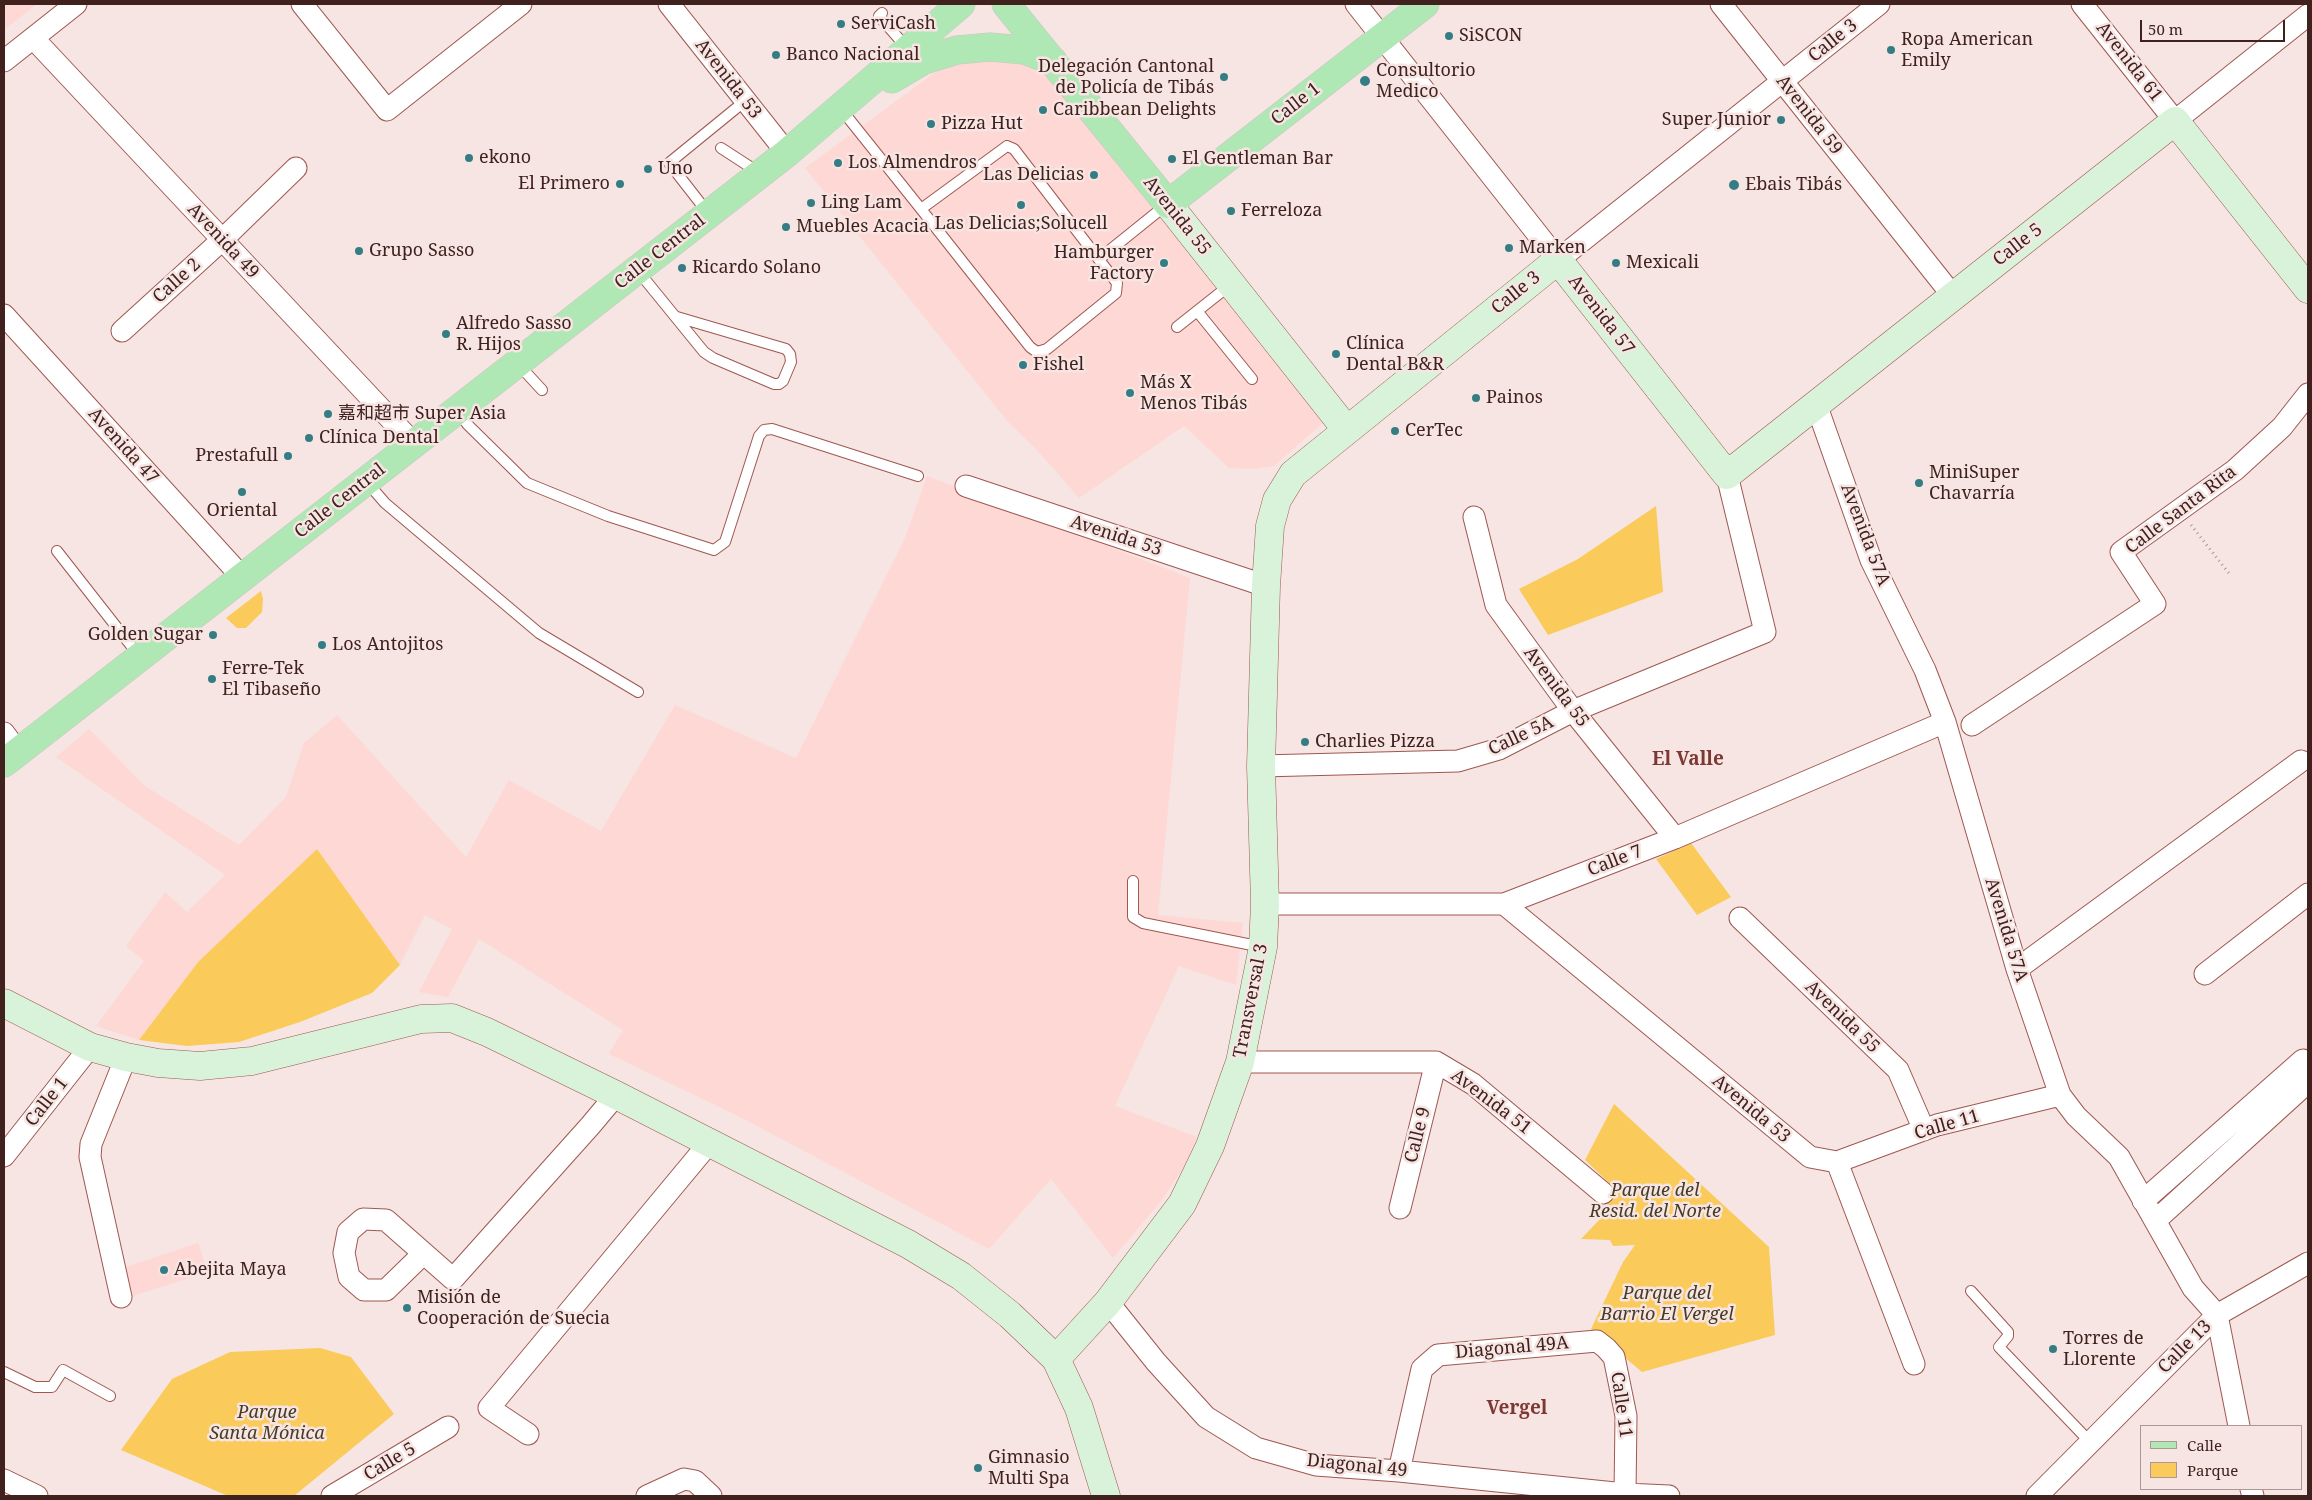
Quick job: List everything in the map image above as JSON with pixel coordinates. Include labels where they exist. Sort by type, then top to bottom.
[{"type":"main road","name":"Calle Central","points":[[9,749],[140,657],[761,174],[841,109],[961,4]]},
{"type":"main road","name":"Avenida 55","points":[[1006,4],[1168,204]]},
{"type":"main road","name":"Calle 1","points":[[1168,204],[1425,4]]},
{"type":"main road","name":"Calle Central","points":[[841,109],[924,60],[957,50],[990,47],[1024,50],[1053,61]]},
{"type":"street","points":[[4,60],[76,4]]},
{"type":"street","points":[[302,4],[387,110],[521,4]]},
{"type":"street","name":"Avenida 53","points":[[669,4],[787,153]]},
{"type":"street","name":"Avenida 57","points":[[1356,4],[1727,475],[1765,632]]},
{"type":"street","name":"Avenida 59","points":[[1721,4],[1953,296]]},
{"type":"street","name":"Calle 3","points":[[1266,586],[1270,526],[1278,500],[1293,474],[1346,429],[1879,4]]},
{"type":"street","name":"Avenida 61","points":[[2082,4],[2175,121]]},
{"type":"street","name":"Calle 5","points":[[1727,475],[2308,15]]},
{"type":"street","name":"Avenida 49","points":[[33,38],[414,444]]},
{"type":"street","points":[[2175,121],[2308,289]]},
{"type":"street","name":"Calle 2","points":[[122,331],[222,240],[296,168]]},
{"type":"street","name":"Avenida 55","points":[[1168,204],[1346,429]]},
{"type":"street","name":"Avenida 47","points":[[4,314],[242,577]]},
{"type":"street","name":"Calle Santa Rita","points":[[1972,725],[2155,604],[2120,552],[2236,470],[2282,427],[2308,394]]},
{"type":"street","name":"Avenida 57A","points":[[1816,404],[1871,560],[1926,670],[1945,722],[2017,969],[2060,1095],[2076,1116],[2119,1157],[2193,1288],[2217,1316],[2239,1425]]},
{"type":"street","name":"Avenida 53","points":[[966,486],[1266,586]]},
{"type":"street","name":"Avenida 55","points":[[1474,517],[1496,605],[1573,711],[1675,838]]},
{"type":"street","name":"Transversal 3","points":[[1056,1359],[1108,1302],[1182,1204],[1210,1146],[1240,1062],[1263,947],[1266,904],[1261,766],[1266,586]]},
{"type":"street","name":"Calle 5A","points":[[1261,766],[1458,761],[1498,749],[1573,711],[1765,632]]},
{"type":"street","name":"Calle 7","points":[[1266,904],[1504,904],[1675,838],[1945,722]]},
{"type":"street","points":[[2017,969],[2301,761]]},
{"type":"street","points":[[2205,974],[2308,894]]},
{"type":"street","name":"Avenida 53","points":[[1504,904],[1810,1157],[1838,1162]]},
{"type":"street","name":"Avenida 55","points":[[1740,918],[1898,1070],[1924,1130]]},
{"type":"street","points":[[4,1003],[90,1047],[158,1063],[200,1066],[252,1061],[421,1019],[452,1018],[486,1032],[710,1142],[908,1244],[961,1276],[1010,1314],[1056,1359],[1079,1408],[1106,1496]]},
{"type":"street","name":"Calle 1","points":[[6,1150],[90,1047]]},
{"type":"street","points":[[120,1296],[90,1156],[91,1144],[126,1057]]},
{"type":"street","points":[[2143,1201],[2303,1060],[2308,1067]]},
{"type":"street","name":"Avenida 51","points":[[1240,1062],[1436,1062],[1473,1084],[1603,1193]]},
{"type":"street","name":"Calle 9","points":[[1400,1208],[1436,1062]]},
{"type":"street","points":[[2155,1221],[2308,1082]]},
{"type":"street","points":[[423,1254],[453,1279],[616,1095]]},
{"type":"street","name":"Calle 11","points":[[1838,1162],[1924,1130],[2060,1095]]},
{"type":"street","points":[[528,1434],[489,1408],[710,1142]]},
{"type":"street","points":[[1838,1162],[1914,1364]]},
{"type":"street","name":"Calle 13","points":[[2038,1496],[2217,1316],[2308,1263]]},
{"type":"street","name":"Diagonal 49","points":[[1108,1302],[1156,1362],[1206,1417],[1256,1448],[1316,1465],[1399,1470],[1624,1494],[1669,1496]]},
{"type":"street","name":"Diagonal 49A","points":[[1399,1470],[1422,1369],[1438,1355],[1597,1341],[1606,1348]]},
{"type":"street","name":"Calle 11","points":[[1606,1348],[1614,1357],[1626,1416],[1624,1494]]},
{"type":"street","name":"Calle 5","points":[[332,1496],[448,1427]]},
{"type":"street","points":[[647,1496],[684,1479],[695,1481],[711,1496]]},
{"type":"street","points":[[4,1480],[37,1496]]},
{"type":"lane","points":[[882,13],[879,16],[908,49]]},
{"type":"lane","points":[[709,214],[669,163],[704,137],[745,101]]},
{"type":"lane","points":[[841,109],[1030,347],[1038,352],[1047,349],[1116,293],[1117,283],[1011,146],[1006,146],[921,209]]},
{"type":"lane","points":[[721,148],[761,174]]},
{"type":"lane","points":[[1099,259],[1168,204]]},
{"type":"lane","points":[[637,270],[704,352],[713,358],[774,384],[779,384],[783,381],[791,362],[790,354],[786,349],[677,317]]},
{"type":"lane","points":[[1177,327],[1231,284]]},
{"type":"lane","points":[[1197,311],[1252,379]]},
{"type":"lane","points":[[518,363],[542,390]]},
{"type":"lane","points":[[457,410],[468,426],[527,483],[608,516],[714,550],[722,546],[728,536],[759,436],[764,430],[772,429],[918,476]]},
{"type":"lane","points":[[366,482],[385,503],[539,633],[638,692]]},
{"type":"lane","points":[[57,551],[140,657]]},
{"type":"lane","points":[[1133,881],[1133,917],[1143,923],[1263,947]]},
{"type":"lane","points":[[1971,1291],[2008,1332],[2008,1336],[1999,1347],[2090,1442]]},
{"type":"lane","points":[[4,1372],[35,1387],[52,1387],[63,1370],[110,1396]]},
{"type":"path","points":[[2180,510],[2231,576]]},
{"type":"shaded area","points":[[4,4],[37,4],[4,30]]},
{"type":"shaded area","points":[[1007,57],[1048,74],[1178,235],[1324,422],[1274,466],[1253,469],[1229,468],[1184,426],[1079,498],[1037,450],[1008,422],[805,168],[945,65]]},
{"type":"shaded area","points":[[927,476],[1190,578],[1158,915],[1243,923],[1236,985],[1179,966],[1115,1106],[1197,1137],[1185,1165],[1162,1200],[1113,1258],[1051,1179],[989,1249],[738,1116],[609,1054],[623,1030],[479,939],[448,997],[419,992],[452,929],[425,915],[400,965],[317,849],[198,962],[139,1040],[96,1026],[144,961],[126,946],[165,892],[187,912],[225,875],[56,757],[89,729],[145,786],[239,845],[286,797],[304,743],[337,715],[466,857],[509,780],[601,831],[675,705],[796,758],[905,538]]},
{"type":"shaded area","name":"Abejita Maya","points":[[198,1243],[208,1272],[130,1297],[120,1269]]},
{"type":"green space","points":[[1656,506],[1663,592],[1548,635],[1519,589],[1578,559]]},
{"type":"green space","points":[[261,591],[263,599],[262,612],[246,628],[237,628],[226,618]]},
{"type":"green space","points":[[1691,843],[1731,897],[1697,915],[1656,859]]},
{"type":"green space","points":[[317,849],[400,965],[372,993],[300,1022],[239,1042],[187,1046],[139,1040],[198,962]]},
{"type":"green space","points":[[1614,1104],[1769,1247],[1775,1335],[1642,1372],[1591,1329],[1623,1262],[1635,1245],[1613,1246],[1610,1240],[1581,1239],[1600,1219],[1612,1195],[1609,1183],[1585,1160]]},
{"type":"green space","name":"Parque Santa Mónica","points":[[320,1348],[351,1357],[394,1414],[294,1496],[228,1496],[121,1450],[172,1379],[230,1352]]},
{"type":"place","name":"ServiCash","points":[[841,24]]},
{"type":"place","name":"SiSCON","points":[[1449,36]]},
{"type":"place","name":"Ropa American Emily","points":[[1891,50]]},
{"type":"place","name":"Banco Nacional","points":[[776,55]]},
{"type":"place","name":"Delegación Cantonal de Policía de Tibás","points":[[1224,77]]},
{"type":"place","name":"Consultorio Medico","points":[[1365,81]]},
{"type":"place","name":"Caribbean Delights","points":[[1043,110]]},
{"type":"place","name":"Super Junior","points":[[1781,120]]},
{"type":"place","name":"Pizza Hut","points":[[931,124]]},
{"type":"place","name":"ekono","points":[[469,158]]},
{"type":"place","name":"El Gentleman Bar","points":[[1172,159]]},
{"type":"place","name":"Los Almendros","points":[[838,163]]},
{"type":"place","name":"Uno","points":[[648,169]]},
{"type":"place","name":"Las Delicias","points":[[1094,175]]},
{"type":"place","name":"El Primero","points":[[620,184]]},
{"type":"place","name":"Ebais Tibás","points":[[1734,185]]},
{"type":"place","name":"Ling Lam","points":[[811,203]]},
{"type":"place","name":"Las Delicias;Solucell","points":[[1021,205]]},
{"type":"place","name":"Ferreloza","points":[[1231,211]]},
{"type":"place","name":"Muebles Acacia","points":[[786,227]]},
{"type":"place","name":"Marken","points":[[1509,248]]},
{"type":"place","name":"Grupo Sasso","points":[[359,251]]},
{"type":"place","name":"Hamburger Factory","points":[[1164,263]]},
{"type":"place","name":"Mexicali","points":[[1616,263]]},
{"type":"place","name":"Ricardo Solano","points":[[682,268]]},
{"type":"place","name":"Alfredo Sasso R. Hijos","points":[[446,334]]},
{"type":"place","name":"Clínica Dental B&R","points":[[1336,354]]},
{"type":"place","name":"Fishel","points":[[1023,365]]},
{"type":"place","name":"Más X Menos Tibás","points":[[1130,393]]},
{"type":"place","name":"Painos","points":[[1476,398]]},
{"type":"place","name":"嘉和超市 Super Asia","points":[[328,414]]},
{"type":"place","name":"CerTec","points":[[1395,431]]},
{"type":"place","name":"Clínica Dental","points":[[309,438]]},
{"type":"place","name":"Prestafull","points":[[288,456]]},
{"type":"place","name":"MiniSuper Chavarría","points":[[1919,483]]},
{"type":"place","name":"Oriental","points":[[242,492]]},
{"type":"place","name":"Golden Sugar","points":[[213,635]]},
{"type":"place","name":"Los Antojitos","points":[[322,645]]},
{"type":"place","name":"Ferre-Tek El Tibaseño","points":[[212,679]]},
{"type":"place","name":"Charlies Pizza","points":[[1305,742]]},
{"type":"place","name":"Abejita Maya","points":[[164,1270]]},
{"type":"place","name":"Misión de Cooperación de Suecia","points":[[407,1308]]},
{"type":"place","name":"Torres de Llorente","points":[[2053,1349]]},
{"type":"place","name":"Gimnasio Multi Spa","points":[[978,1468]]},
{"type":"district","name":"El Valle","points":[[1688,760]]},
{"type":"district","name":"Vergel","points":[[1517,1409]]},
{"type":"park label","name":"Parque del Resid. del Norte","points":[[1655,1201]]},
{"type":"park label","name":"Parque del Barrio El Vergel","points":[[1667,1304]]}]
